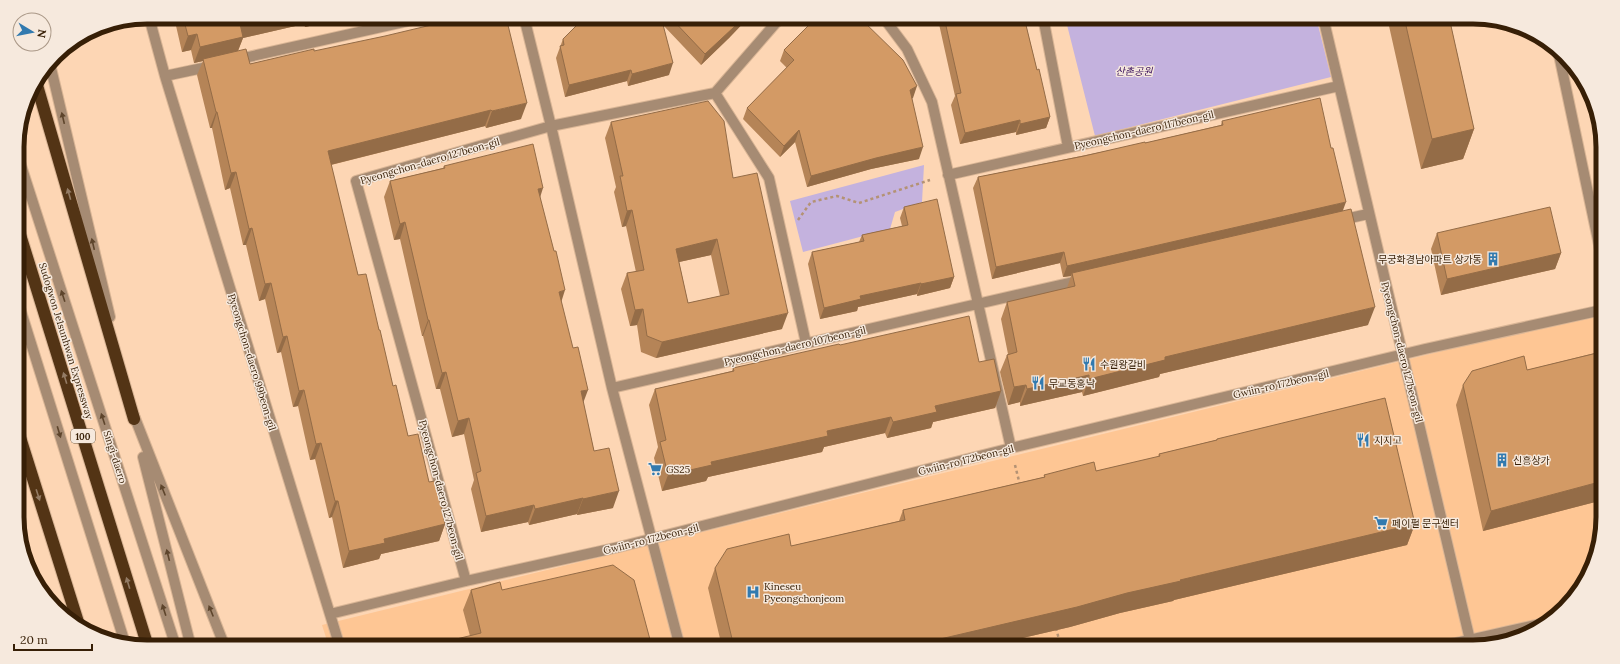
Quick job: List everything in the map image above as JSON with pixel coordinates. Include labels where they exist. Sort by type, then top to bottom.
[{"type":"highway","points":[[39,90],[134,419]]},
{"type":"highway","name":"Sudogwon Je1sunhwan Expressway","points":[[24,244],[146,640]]},
{"type":"highway","points":[[24,450],[76,617]]},
{"type":"street","name":"Pyeongchon-daero 99beon-gil","points":[[151,24],[165,76],[338,640]]},
{"type":"street","points":[[165,76],[395,24]]},
{"type":"street","points":[[526,24],[612,388],[678,640]]},
{"type":"street","points":[[775,24],[715,93],[770,178],[806,343]]},
{"type":"street","points":[[888,24],[907,49],[932,102],[1011,448]]},
{"type":"street","points":[[1044,24],[1068,147]]},
{"type":"street","name":"Pyeongchon-daero 127beon-gil","points":[[1325,24],[1368,214],[1403,355],[1470,640]]},
{"type":"street","points":[[1560,61],[1596,231]]},
{"type":"street","points":[[51,69],[134,419],[189,640]]},
{"type":"street","name":"Pyeongchon-daero 117beon-gil","points":[[948,175],[1339,86]]},
{"type":"street","name":"Pyeongchon-daero 127beon-gil","points":[[466,581],[356,181],[551,126],[715,93]]},
{"type":"street","name":"Singi-daero","points":[[24,175],[174,640]]},
{"type":"street","points":[[1330,223],[1368,214]]},
{"type":"street","points":[[977,304],[1092,277]]},
{"type":"street","name":"Pyeongchon-daero 107beon-gil","points":[[612,388],[977,304]]},
{"type":"street","name":"Gwiin-ro 172beon-gil","points":[[330,614],[651,539],[1011,448],[1403,355],[1596,311]]},
{"type":"street","points":[[24,321],[123,638]]},
{"type":"street","points":[[134,419],[223,640]]},
{"type":"street","points":[[1470,640],[1527,627]]},
{"type":"path","points":[[784,240],[811,202],[837,196],[859,203],[948,175]]},
{"type":"path","points":[[1011,448],[1020,485]]},
{"type":"path","points":[[1055,624],[1059,640]]},
{"type":"shaded area","points":[[1596,313],[1596,517],[1594,541],[1583,571],[1571,592],[1560,604],[1548,615],[1520,631],[1505,636],[1481,640],[327,640],[322,625]]},
{"type":"green space","name":"산촌공원","points":[[1067,24],[1318,24],[1331,77],[1095,136]]},
{"type":"green space","points":[[924,165],[922,202],[895,212],[890,229],[803,252],[790,201]]},
{"type":"building","points":[[185,24],[240,24],[243,37],[200,47],[197,34],[188,36]]},
{"type":"building","points":[[436,24],[508,24],[527,103],[491,110],[328,151],[358,275],[366,274],[393,386],[396,385],[408,436],[418,434],[429,482],[435,481],[445,524],[384,539],[385,543],[349,551],[338,501],[335,501],[321,443],[316,444],[304,390],[299,391],[287,336],[283,337],[271,283],[265,284],[252,228],[249,229],[236,172],[231,173],[203,59],[246,49],[250,64],[314,49],[314,51]]},
{"type":"building","points":[[578,24],[663,24],[673,63],[632,74],[631,70],[569,85],[560,46],[564,45],[563,39]]},
{"type":"building","points":[[677,24],[737,24],[734,27],[705,54]]},
{"type":"building","points":[[810,24],[866,24],[903,60],[917,86],[910,90],[923,147],[811,176],[799,130],[784,146],[747,108],[794,60],[784,50]]},
{"type":"building","points":[[946,24],[1026,24],[1037,70],[1039,69],[1050,117],[1020,124],[1020,120],[965,133],[956,94],[961,93]]},
{"type":"building","points":[[1406,24],[1451,24],[1474,129],[1432,139]]},
{"type":"building","points":[[1320,98],[1331,148],[1333,148],[1346,202],[1067,266],[1064,252],[996,267],[978,177],[1084,156],[1223,125],[1222,121]]},
{"type":"building","points":[[708,101],[724,121],[733,178],[757,173],[788,313],[662,342],[647,336],[643,309],[635,310],[627,273],[644,270],[632,210],[627,211],[620,176],[623,176],[611,122]],"holes":[[[717,239],[729,294],[688,303],[676,249]]]},
{"type":"building","points":[[533,144],[543,188],[538,189],[554,251],[556,251],[565,290],[559,292],[573,348],[578,347],[588,390],[581,391],[594,451],[609,448],[619,491],[535,509],[534,505],[486,516],[476,473],[481,471],[469,418],[458,421],[446,372],[442,373],[405,222],[400,224],[390,181]]},
{"type":"building","points":[[937,199],[954,277],[860,296],[861,299],[824,308],[812,252],[864,241],[862,235],[908,225],[904,207]]},
{"type":"building","name":"무궁화경남아파트 상가동","points":[[1550,207],[1561,253],[1447,279],[1437,233]]},
{"type":"building","points":[[1351,209],[1375,307],[1165,357],[1165,360],[1089,379],[1089,375],[1027,389],[1026,385],[1014,387],[1007,355],[1017,352],[1007,302],[1075,286],[1072,273]]},
{"type":"building","points":[[969,316],[979,362],[994,359],[1001,391],[935,406],[937,412],[893,422],[891,417],[827,431],[828,436],[711,462],[712,465],[668,475],[660,442],[666,440],[655,389],[734,371],[733,368]]},
{"type":"building","points":[[1596,353],[1596,483],[1491,511],[1463,385],[1472,371],[1524,356],[1527,370]]},
{"type":"building","points":[[1385,398],[1415,524],[936,640],[732,640],[715,568],[727,549],[789,534],[791,546],[905,520],[903,510],[1045,477],[1044,475],[1094,462],[1096,471],[1160,456],[1159,454]]},
{"type":"building","points":[[613,565],[634,580],[650,640],[452,640],[481,633],[471,590],[500,582],[502,590]]},
{"type":"place","name":"무궁화경남아파트 상가동","points":[[1493,259]]},
{"type":"place","name":"수원왕갈비","points":[[1089,364]]},
{"type":"place","name":"무교동홍낙","points":[[1038,383]]},
{"type":"place","name":"지지고","points":[[1363,440]]},
{"type":"place","name":"신흥상가","points":[[1502,460]]},
{"type":"place","name":"GS25","points":[[655,469]]},
{"type":"place","name":"페이펄 문구센터","points":[[1381,523]]},
{"type":"place","name":"Kineseu Pyeongchonjeom","points":[[753,592]]}]
